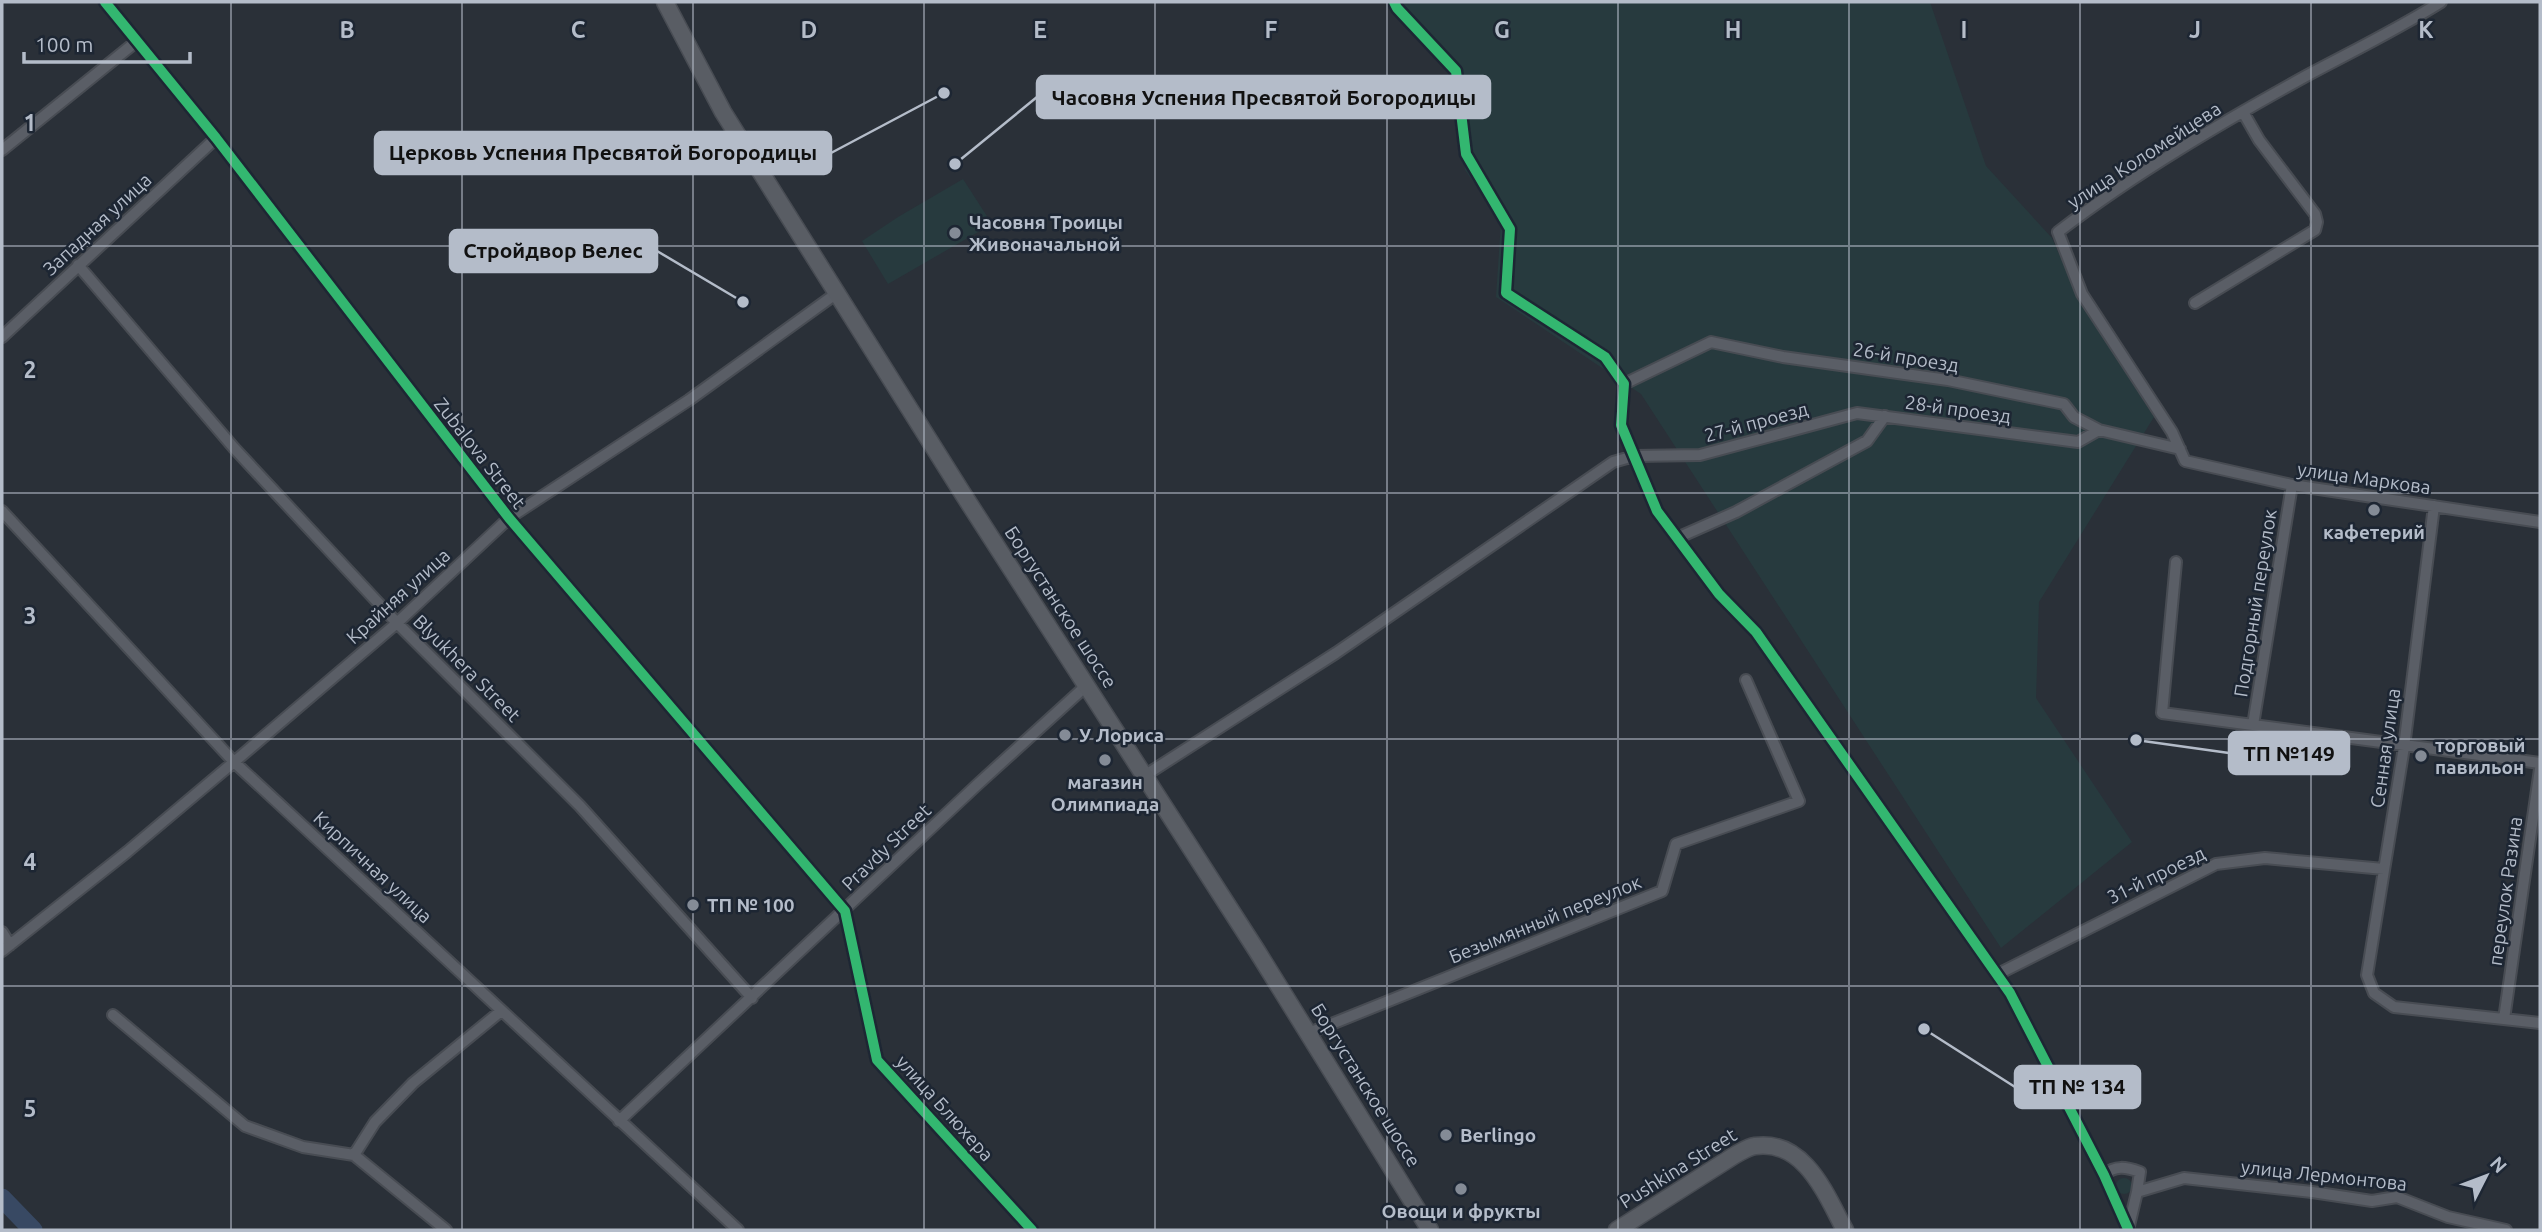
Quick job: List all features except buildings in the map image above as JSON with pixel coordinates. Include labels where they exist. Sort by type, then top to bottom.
[{"type":"street","name":"Zubalova Street","points":[[105,2],[216,138],[509,518],[845,911]]},
{"type":"street","name":"Боргустанское шоссе","points":[[665,2],[723,112],[1309,1033],[1430,1230]]},
{"type":"street","points":[[1394,2],[1396,8],[1456,71],[1466,154],[1510,229],[1506,293],[1605,357],[1624,384],[1621,425],[1657,511],[1718,594],[1756,632],[2010,993],[2104,1175],[2128,1229]]},
{"type":"street","name":"улица Коломейцева","points":[[2185,461],[2172,432],[2082,294],[2059,232],[2104,198],[2243,112],[2441,2]]},
{"type":"street","points":[[2,150],[137,41]]},
{"type":"street","points":[[2195,303],[2315,230],[2315,214],[2259,140],[2243,112]]},
{"type":"street","name":"Западная улица","points":[[2,337],[216,138]]},
{"type":"street","name":"Blyukhera Street","points":[[78,265],[234,449],[397,622],[580,806],[752,998]]},
{"type":"street","name":"Крайняя улица","points":[[6,948],[127,852],[234,762],[397,622],[509,518],[689,400],[837,293]]},
{"type":"street","name":"26-й проезд","points":[[1624,384],[1712,342],[1783,357],[1948,380],[2064,404],[2074,417],[2099,430],[2180,449]]},
{"type":"street","name":"27-й проезд","points":[[1634,456],[1700,455],[1857,413],[1885,416]]},
{"type":"street","name":"28-й проезд","points":[[1677,538],[1735,512],[1867,441],[1885,416],[2078,442],[2099,430]]},
{"type":"street","points":[[1144,776],[1336,653],[1613,462],[1634,456]]},
{"type":"street","name":"улица Маркова","points":[[2185,461],[2292,485],[2540,522]]},
{"type":"street","name":"Подгорный переулок","points":[[2253,725],[2292,485]]},
{"type":"street","name":"Сенная улица","points":[[2434,506],[2404,747],[2367,975],[2374,993],[2394,1007],[2504,1019]]},
{"type":"street","name":"Кирпичная улица","points":[[2,511],[234,762],[738,1230]]},
{"type":"street","points":[[2176,562],[2162,713],[2540,764]]},
{"type":"street","name":"Безымянный переулок","points":[[1309,1033],[1662,891],[1676,844],[1799,800],[1745,680]]},
{"type":"street","name":"Pravdy Street","points":[[619,1121],[1087,685]]},
{"type":"street","name":"переулок Разина","points":[[2504,1019],[2540,769]]},
{"type":"street","name":"31-й проезд","points":[[1998,975],[2216,863],[2265,858],[2384,870]]},
{"type":"street","name":"улица Блюхера","points":[[845,911],[877,1060],[1032,1230]]},
{"type":"street","points":[[2,932],[6,948]]},
{"type":"street","points":[[354,1155],[375,1122],[413,1083],[501,1011]]},
{"type":"street","points":[[113,1015],[245,1126],[303,1147],[354,1155],[446,1230]]},
{"type":"street","points":[[2504,1019],[2540,1023]]},
{"type":"street","name":"Pushkina Street","points":[[1617,1230],[1735,1154],[1754,1146],[1791,1153],[1804,1163],[1817,1180],[1845,1230]]},
{"type":"street","points":[[2104,1175],[2116,1168],[2125,1167],[2140,1172],[2128,1229]]},
{"type":"street","name":"улица Лермонтова","points":[[2137,1192],[2184,1178],[2372,1201],[2397,1197],[2448,1217],[2506,1230]]},
{"type":"green space","points":[[1386,2],[1930,2],[1986,166],[2052,238],[2079,299],[2154,417],[2039,602],[2036,698],[2132,842],[2001,948],[1641,394],[1496,297],[1501,221],[1465,170],[1453,74]]},
{"type":"green space","points":[[963,179],[992,224],[888,284],[862,241]]},
{"type":"green space","points":[[2121,1178],[2127,1178],[2132,1186],[2130,1192],[2121,1194],[2116,1189],[2116,1183]]},
{"type":"waterway","points":[[2,1198],[33,1230]]},
{"type":"cycle path","points":[[105,2],[216,138],[509,518],[845,911],[877,1060],[1032,1230]]},
{"type":"cycle path","points":[[1394,2],[1456,71],[1466,154],[1510,229],[1506,293],[1605,357],[1624,384],[1621,425],[1657,511],[1719,594],[1756,632],[2010,993],[2104,1175],[2128,1229]]},
{"type":"place","name":"Церковь Успения Пресвятой Богородицы","points":[[944,93]]},
{"type":"place","name":"Часовня Успения Пресвятой Богородицы","points":[[955,164]]},
{"type":"place","name":"Часовня Троицы Живоначальной","points":[[955,233]]},
{"type":"place","name":"Стройдвор Велес","points":[[743,302]]},
{"type":"place","name":"кафетерий","points":[[2374,510]]},
{"type":"place","name":"У Лориса","points":[[1065,735]]},
{"type":"place","name":"ТП №149","points":[[2136,740]]},
{"type":"place","name":"торговый павильон","points":[[2421,756]]},
{"type":"place","name":"магазин Олимпиада","points":[[1105,760]]},
{"type":"place","name":"ТП № 100","points":[[693,905]]},
{"type":"place","name":"ТП № 134","points":[[1924,1029]]},
{"type":"place","name":"Berlingo","points":[[1446,1135]]},
{"type":"place","name":"Овощи и фрукты","points":[[1461,1189]]}]
